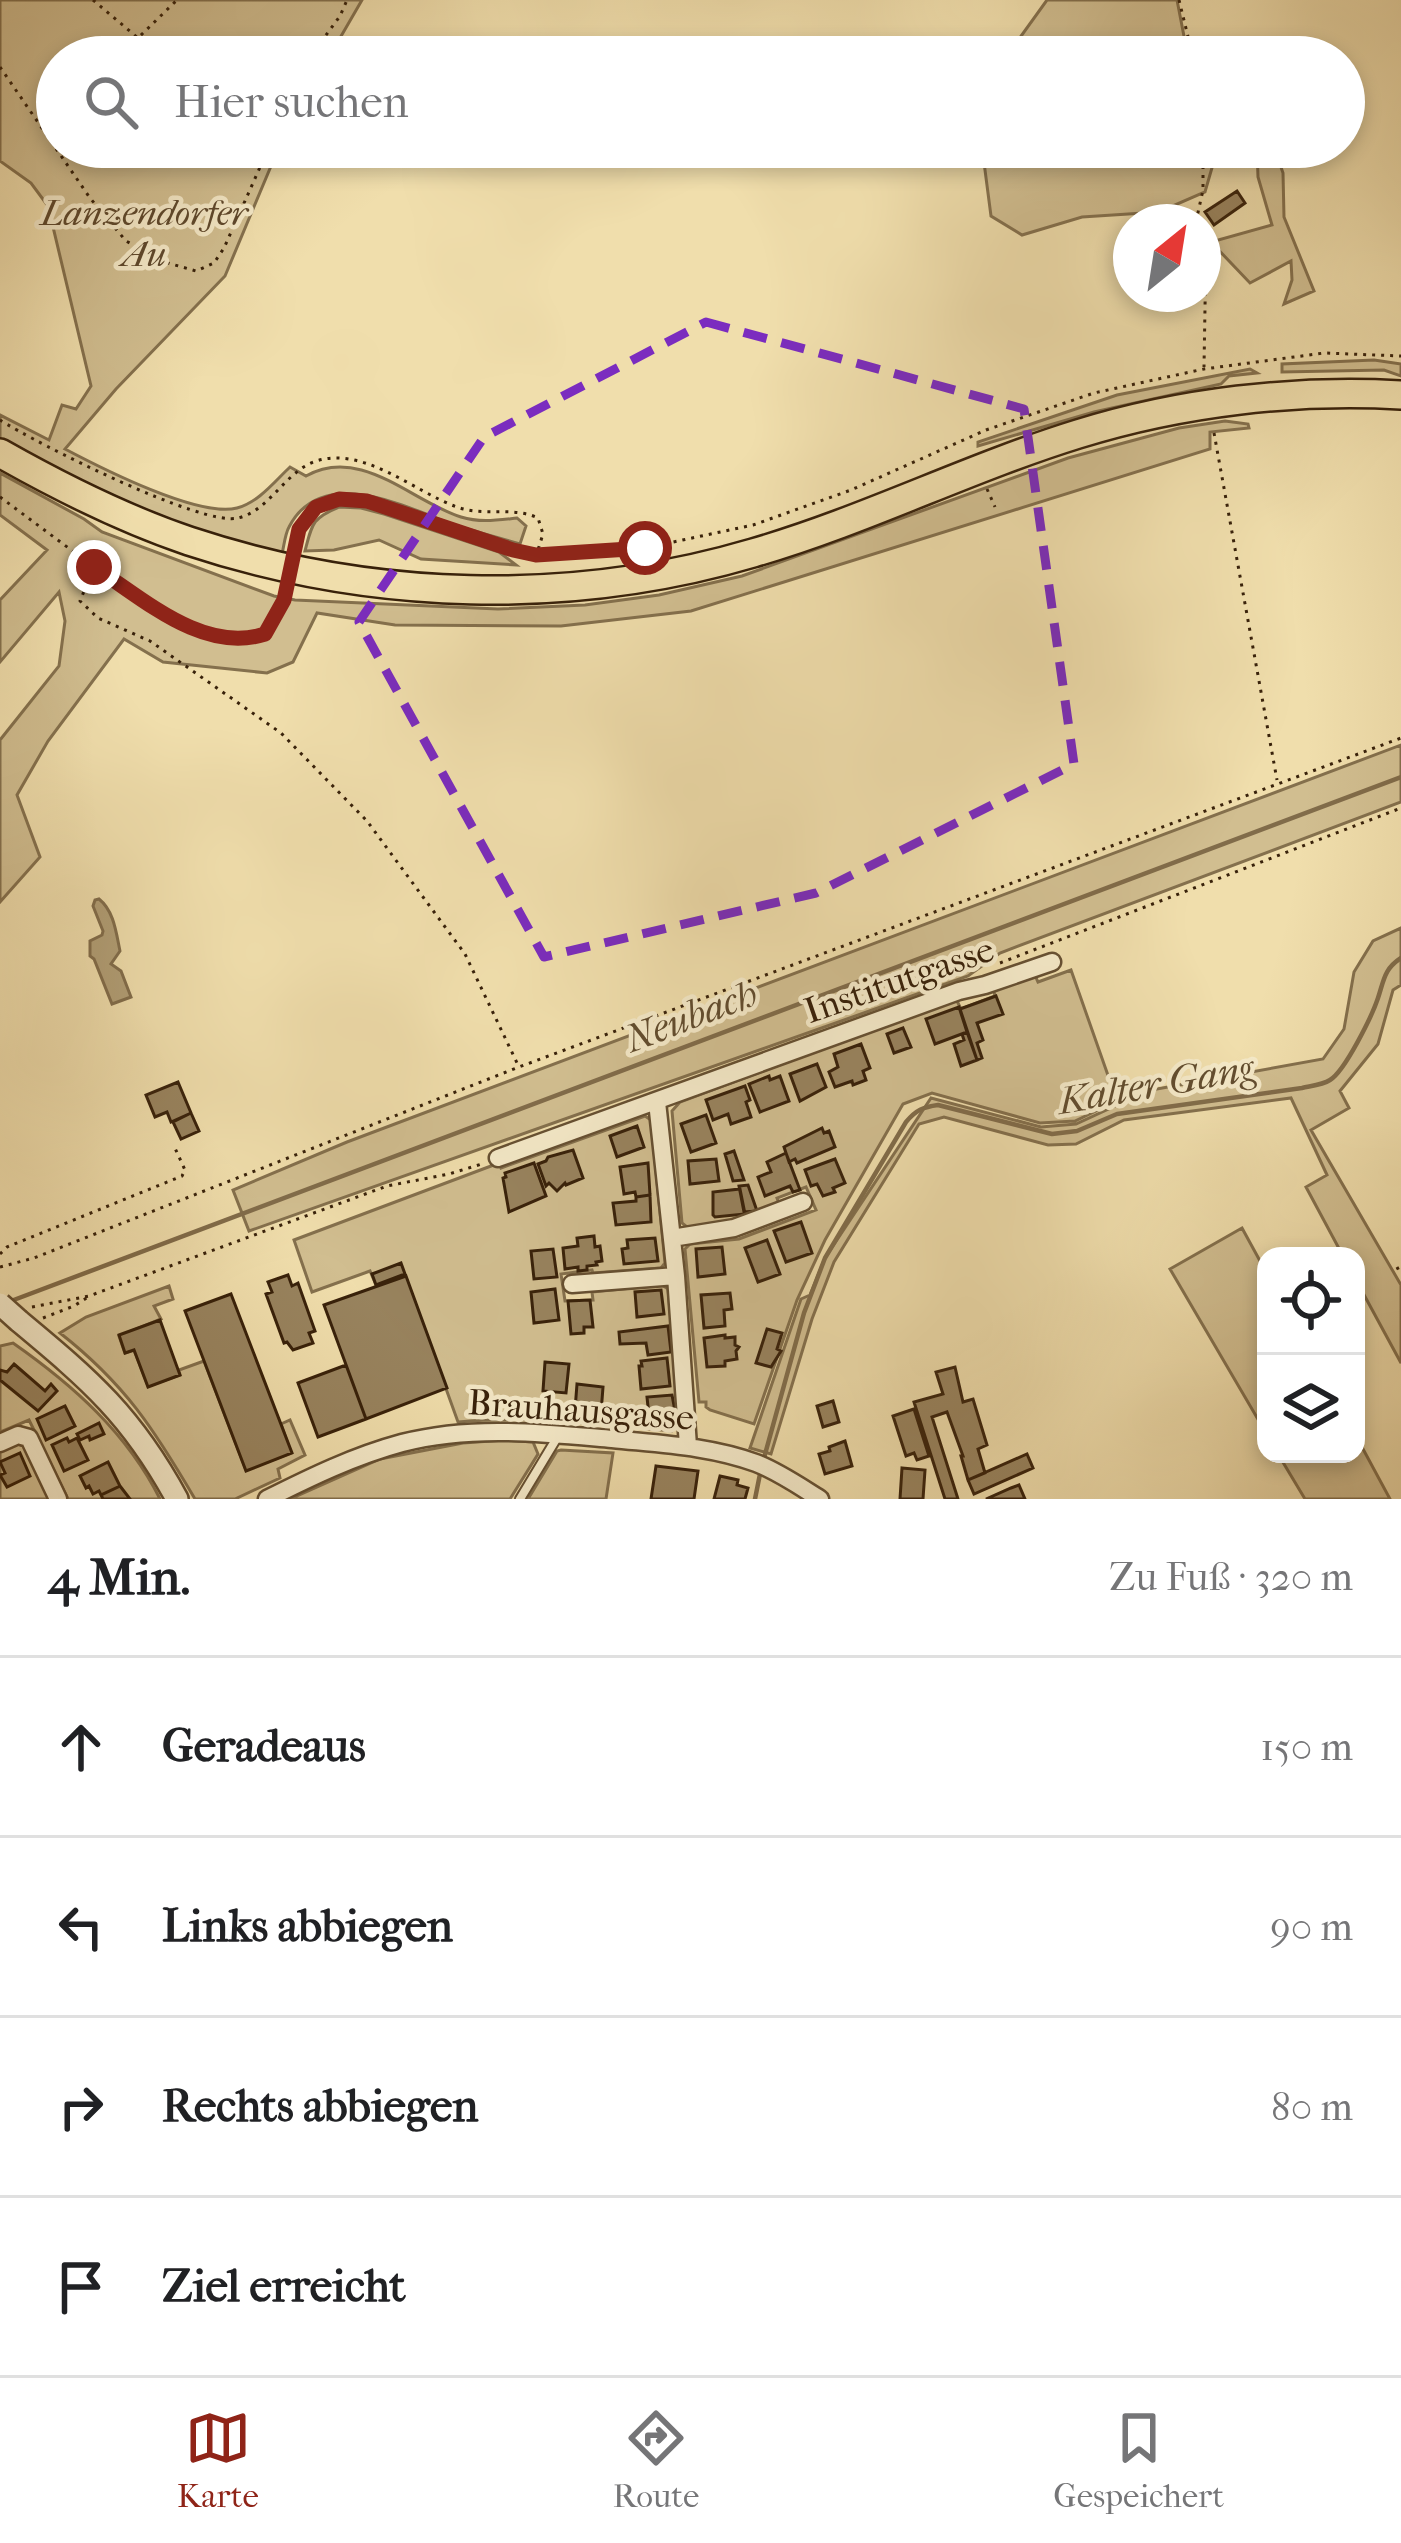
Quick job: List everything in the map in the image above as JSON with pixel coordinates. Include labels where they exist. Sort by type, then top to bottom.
[{"type":"main road","points":[[0,453],[124,515],[185,540],[272,565],[382,586],[563,587],[662,574],[753,554],[1077,434],[1163,412],[1345,392],[1401,394]]},
{"type":"street","name":"Institutgasse","points":[[498,1158],[959,991],[1052,962]]},
{"type":"street","points":[[657,1102],[688,1446]]},
{"type":"street","points":[[672,1238],[734,1228],[803,1202]]},
{"type":"street","points":[[572,1284],[676,1276]]},
{"type":"street","points":[[0,1304],[24,1318],[109,1400],[149,1450],[177,1499]]},
{"type":"street","name":"Brauhausgasse","points":[[267,1499],[357,1456],[448,1434],[497,1430],[688,1446],[753,1462],[820,1499]]},
{"type":"street","points":[[0,1443],[18,1435],[28,1438],[58,1499]]},
{"type":"lane","points":[[520,1499],[559,1435]]},
{"type":"path","points":[[93,0],[136,36]]},
{"type":"path","points":[[140,36],[177,0]]},
{"type":"path","points":[[325,36],[347,0]]},
{"type":"path","points":[[1179,0],[1188,36]]},
{"type":"path","points":[[0,68],[36,118]]},
{"type":"path","points":[[71,168],[126,241],[168,263],[196,271],[214,263],[224,248],[259,168]]},
{"type":"path","points":[[1201,204],[1203,168]]},
{"type":"path","points":[[1204,369],[1205,312]]},
{"type":"path","points":[[0,497],[94,567],[196,632],[233,640],[265,634],[284,600],[299,529],[316,507],[339,499],[367,501],[536,555],[645,548],[753,525],[851,490],[1008,422],[1094,393],[1204,369],[1324,353],[1401,356]]},
{"type":"path","points":[[0,421],[102,474],[202,513],[236,519],[258,508],[288,477],[315,461],[346,458],[391,473],[455,507],[482,514],[523,511],[538,518],[543,534],[536,555]]},
{"type":"path","points":[[1214,433],[1277,783]]},
{"type":"path","points":[[986,488],[995,507]]},
{"type":"path","points":[[94,567],[80,601],[89,610],[150,641],[280,733],[368,820],[465,954],[519,1067]]},
{"type":"path","points":[[0,1268],[519,1067],[1401,738]]},
{"type":"path","points":[[988,971],[1003,961],[1401,808]]},
{"type":"path","points":[[0,1254],[182,1176],[185,1170],[174,1146]]},
{"type":"path","points":[[24,1318],[387,1186],[498,1158]]},
{"type":"path","points":[[1397,1267],[1401,1275]]},
{"type":"path","points":[[24,1318],[74,1306],[89,1296]]},
{"type":"highlighted area","points":[[706,322],[1024,409],[1074,764],[816,893],[544,957],[359,622],[484,437]]},
{"type":"green space","name":"Lanzendorfer Au","points":[[0,0],[362,0],[341,36],[36,36],[36,168],[270,168],[225,276],[65,449],[175,499],[220,509],[252,501],[290,467],[306,476],[347,467],[386,479],[461,517],[517,518],[526,526],[520,544],[386,500],[341,494],[303,508],[288,530],[282,554],[149,513],[0,438],[0,415],[49,440],[62,405],[76,409],[91,386],[48,206],[31,183],[0,161]]},
{"type":"green space","points":[[1047,0],[1177,0],[1184,36],[1021,36]]},
{"type":"green space","points":[[985,168],[1212,168],[1205,192],[1177,204],[1113,204],[1113,215],[1082,217],[1022,235],[991,216]]},
{"type":"green space","points":[[1258,168],[1281,168],[1284,217],[1314,291],[1284,304],[1292,280],[1291,261],[1250,283],[1221,253],[1221,239],[1272,225]]},
{"type":"green space","points":[[1374,360],[1401,364],[1401,376],[1384,370],[1282,372],[1282,364]]},
{"type":"green space","points":[[1250,369],[1257,373],[1229,376],[1221,384],[1094,412],[978,446],[978,442],[1117,395]]},
{"type":"green space","points":[[1225,421],[1249,428],[1210,432],[1210,449],[691,611],[561,626],[395,625],[317,613],[293,662],[267,673],[163,662],[124,639],[48,741],[17,795],[40,857],[0,902],[0,740],[59,666],[65,621],[59,592],[0,662],[0,600],[47,550],[0,515],[0,473],[102,532],[274,596],[498,609],[659,595],[742,576],[1068,458],[1179,428]]},
{"type":"green space","points":[[339,507],[384,514],[499,552],[516,565],[421,559],[379,540],[305,551],[314,523]]},
{"type":"green space","points":[[1401,745],[1401,802],[1000,953],[968,976],[249,1231],[233,1190],[347,1142]]},
{"type":"green space","points":[[1401,928],[1401,985],[1393,990],[1378,1044],[1340,1091],[1349,1108],[1311,1130],[1401,1285],[1401,1363],[1365,1297],[1365,1247],[1338,1247],[1306,1187],[1327,1175],[1291,1098],[1124,1120],[1076,1144],[1048,1145],[944,1117],[919,1124],[834,1262],[771,1454],[750,1448],[801,1299],[810,1295],[825,1258],[931,1098],[1041,1127],[1076,1124],[1119,1104],[1118,1096],[1323,1059],[1344,1029],[1354,972],[1373,941]]},
{"type":"green space","points":[[1071,970],[1117,1101],[1075,1121],[1040,1123],[932,1093],[903,1104],[825,1240],[797,1300],[754,1424],[699,1402],[685,1249],[690,1244],[739,1239],[816,1210],[806,1187],[777,1198],[780,1206],[732,1223],[687,1227],[682,1223],[672,1111],[680,1102],[956,999],[961,1009],[995,996],[993,988],[1034,973],[1038,982]]},
{"type":"green space","points":[[645,1116],[651,1120],[665,1263],[661,1268],[561,1274],[565,1301],[593,1300],[592,1292],[662,1285],[668,1289],[680,1422],[672,1431],[538,1420],[458,1422],[405,1275],[376,1285],[370,1271],[312,1292],[294,1240],[499,1163],[501,1168]]},
{"type":"green space","points":[[1242,1228],[1257,1256],[1257,1418],[1170,1269]]},
{"type":"green space","points":[[169,1286],[173,1299],[154,1306],[161,1319],[119,1336],[125,1353],[134,1350],[148,1386],[204,1361],[246,1470],[291,1453],[281,1424],[290,1420],[305,1455],[278,1469],[280,1478],[235,1499],[195,1499],[136,1409],[60,1333],[86,1317]]},
{"type":"green space","points":[[13,1343],[97,1412],[132,1453],[160,1499],[68,1499],[29,1420],[0,1432],[0,1346]]},
{"type":"green space","points":[[505,1440],[533,1442],[538,1454],[510,1499],[290,1499],[380,1459]]},
{"type":"green space","points":[[15,1443],[24,1446],[49,1499],[0,1499],[0,1450]]},
{"type":"green space","points":[[561,1450],[613,1453],[606,1499],[528,1499]]},
{"type":"green space","points":[[1365,1453],[1390,1499],[1305,1499],[1283,1463],[1365,1463]]},
{"type":"shaded area","points":[[99,899],[116,929],[120,951],[111,964],[121,971],[131,997],[112,1004],[90,956],[90,941],[103,931],[93,906]]},
{"type":"building","points":[[1237,191],[1245,203],[1221,220],[1221,204],[1217,204]]},
{"type":"building","points":[[996,996],[1003,1014],[977,1023],[983,1040],[977,1043],[982,1058],[977,1060],[960,1009]]},
{"type":"building","points":[[959,1007],[967,1032],[935,1044],[926,1019]]},
{"type":"building","points":[[903,1028],[911,1047],[894,1053],[887,1034]]},
{"type":"building","points":[[967,1032],[977,1060],[961,1066],[954,1044],[964,1040],[962,1034]]},
{"type":"building","points":[[861,1044],[870,1068],[863,1071],[866,1080],[835,1087],[829,1072],[838,1067],[834,1054]]},
{"type":"building","points":[[817,1064],[826,1087],[800,1101],[790,1074]]},
{"type":"building","points":[[769,1076],[770,1080],[780,1076],[789,1101],[760,1112],[749,1084]]},
{"type":"building","points":[[178,1082],[191,1113],[171,1122],[167,1112],[155,1117],[146,1095]]},
{"type":"building","points":[[745,1086],[751,1117],[731,1124],[728,1114],[713,1120],[706,1100]]},
{"type":"building","points":[[191,1113],[199,1131],[181,1139],[173,1122]]},
{"type":"building","points":[[706,1115],[716,1143],[691,1152],[681,1124]]},
{"type":"building","points":[[637,1126],[644,1147],[617,1157],[610,1136]]},
{"type":"building","points":[[822,1128],[824,1133],[829,1131],[835,1147],[789,1162],[784,1147]]},
{"type":"building","points":[[573,1150],[583,1178],[557,1191],[549,1183],[546,1186],[538,1164]]},
{"type":"building","points":[[734,1151],[744,1180],[733,1181],[725,1154]]},
{"type":"building","points":[[786,1153],[800,1190],[793,1192],[790,1186],[765,1196],[758,1177],[771,1172],[767,1162]]},
{"type":"building","points":[[716,1159],[719,1181],[690,1184],[688,1161]]},
{"type":"building","points":[[835,1159],[845,1183],[823,1196],[817,1184],[811,1186],[805,1170]]},
{"type":"building","points":[[534,1163],[546,1196],[509,1212],[505,1173]]},
{"type":"building","points":[[648,1163],[650,1195],[624,1194],[620,1167]]},
{"type":"building","points":[[748,1185],[757,1211],[744,1212],[739,1186]]},
{"type":"building","points":[[740,1189],[745,1214],[715,1217],[713,1192]]},
{"type":"building","points":[[650,1195],[651,1222],[616,1225],[613,1203]]},
{"type":"building","points":[[801,1222],[812,1253],[786,1262],[774,1231]]},
{"type":"building","points":[[594,1236],[602,1261],[587,1270],[565,1269],[563,1248],[578,1246],[577,1238]]},
{"type":"building","points":[[655,1238],[658,1261],[624,1264],[622,1249],[628,1248],[627,1240]]},
{"type":"building","points":[[767,1240],[780,1274],[758,1282],[745,1248]]},
{"type":"building","points":[[722,1247],[725,1274],[698,1277],[696,1249]]},
{"type":"building","points":[[553,1249],[557,1277],[534,1279],[531,1251]]},
{"type":"building","points":[[401,1263],[405,1274],[376,1285],[372,1274]]},
{"type":"building","points":[[288,1275],[292,1286],[298,1283],[315,1331],[309,1333],[313,1343],[293,1350],[284,1343],[266,1294],[272,1292],[268,1282]]},
{"type":"building","points":[[406,1276],[447,1388],[366,1419],[324,1305]]},
{"type":"building","points":[[555,1289],[559,1320],[534,1323],[531,1292]]},
{"type":"building","points":[[661,1290],[664,1314],[637,1317],[635,1292]]},
{"type":"building","points":[[730,1293],[732,1309],[724,1310],[725,1326],[704,1328],[701,1295]]},
{"type":"building","points":[[231,1294],[292,1453],[246,1471],[185,1311]]},
{"type":"building","points":[[590,1300],[593,1327],[571,1334],[568,1301]]},
{"type":"building","points":[[160,1320],[180,1375],[148,1387],[134,1350],[125,1353],[119,1335]]},
{"type":"building","points":[[668,1326],[671,1352],[648,1355],[646,1343],[620,1344],[619,1332]]},
{"type":"building","points":[[767,1329],[782,1333],[777,1349],[781,1351],[771,1367],[756,1363]]},
{"type":"building","points":[[735,1337],[737,1359],[725,1361],[725,1366],[707,1367],[704,1338]]},
{"type":"building","points":[[667,1358],[670,1386],[641,1389],[641,1361]]},
{"type":"building","points":[[545,1362],[569,1364],[566,1393],[543,1391]]},
{"type":"building","points":[[14,1364],[45,1391],[51,1384],[57,1391],[38,1411],[0,1380],[0,1370],[7,1372]]},
{"type":"building","points":[[346,1365],[366,1419],[318,1437],[298,1383]]},
{"type":"building","points":[[955,1367],[963,1402],[973,1399],[987,1445],[978,1449],[985,1473],[968,1480],[947,1412],[932,1417],[958,1499],[945,1499],[914,1402],[943,1394],[936,1372]]},
{"type":"building","points":[[577,1384],[603,1387],[601,1413],[575,1410]]},
{"type":"building","points":[[672,1395],[674,1423],[650,1426],[647,1397]]},
{"type":"building","points":[[833,1401],[839,1422],[823,1427],[817,1406]]},
{"type":"building","points":[[65,1406],[75,1426],[46,1440],[37,1419]]},
{"type":"building","points":[[914,1409],[929,1456],[917,1460],[914,1453],[906,1456],[893,1416]]},
{"type":"building","points":[[99,1423],[104,1434],[80,1440],[77,1434]]},
{"type":"building","points":[[67,1438],[69,1442],[77,1438],[88,1460],[64,1471],[52,1445]]},
{"type":"building","points":[[845,1441],[852,1466],[825,1474],[819,1454]]},
{"type":"building","points":[[20,1453],[30,1476],[7,1487],[0,1462]]},
{"type":"building","points":[[1027,1454],[1033,1468],[974,1494],[968,1480]]},
{"type":"building","points":[[108,1462],[120,1486],[93,1494],[80,1476]]},
{"type":"building","points":[[656,1466],[698,1471],[694,1499],[651,1499]]},
{"type":"building","points":[[902,1468],[925,1470],[923,1499],[900,1499]]},
{"type":"building","points":[[720,1476],[748,1488],[745,1499],[714,1499]]},
{"type":"building","points":[[1019,1485],[1025,1499],[986,1499],[1011,1488]]},
{"type":"building","points":[[120,1486],[130,1499],[103,1499],[101,1495]]},
{"type":"waterway","name":"Neubach","points":[[11,1301],[1401,777]]},
{"type":"waterway","name":"Kalter Gang","points":[[764,1458],[804,1313],[825,1258],[913,1115],[938,1105],[1052,1134],[1077,1131],[1117,1114],[1323,1083],[1336,1075],[1350,1055],[1385,975],[1401,958]]},
{"type":"waterway","name":"Kalter Gang","points":[[755,1499],[761,1469]]},
{"type":"route","points":[[94,567],[196,632],[233,640],[265,634],[284,600],[299,529],[316,507],[339,499],[367,501],[536,555],[645,548]]}]
